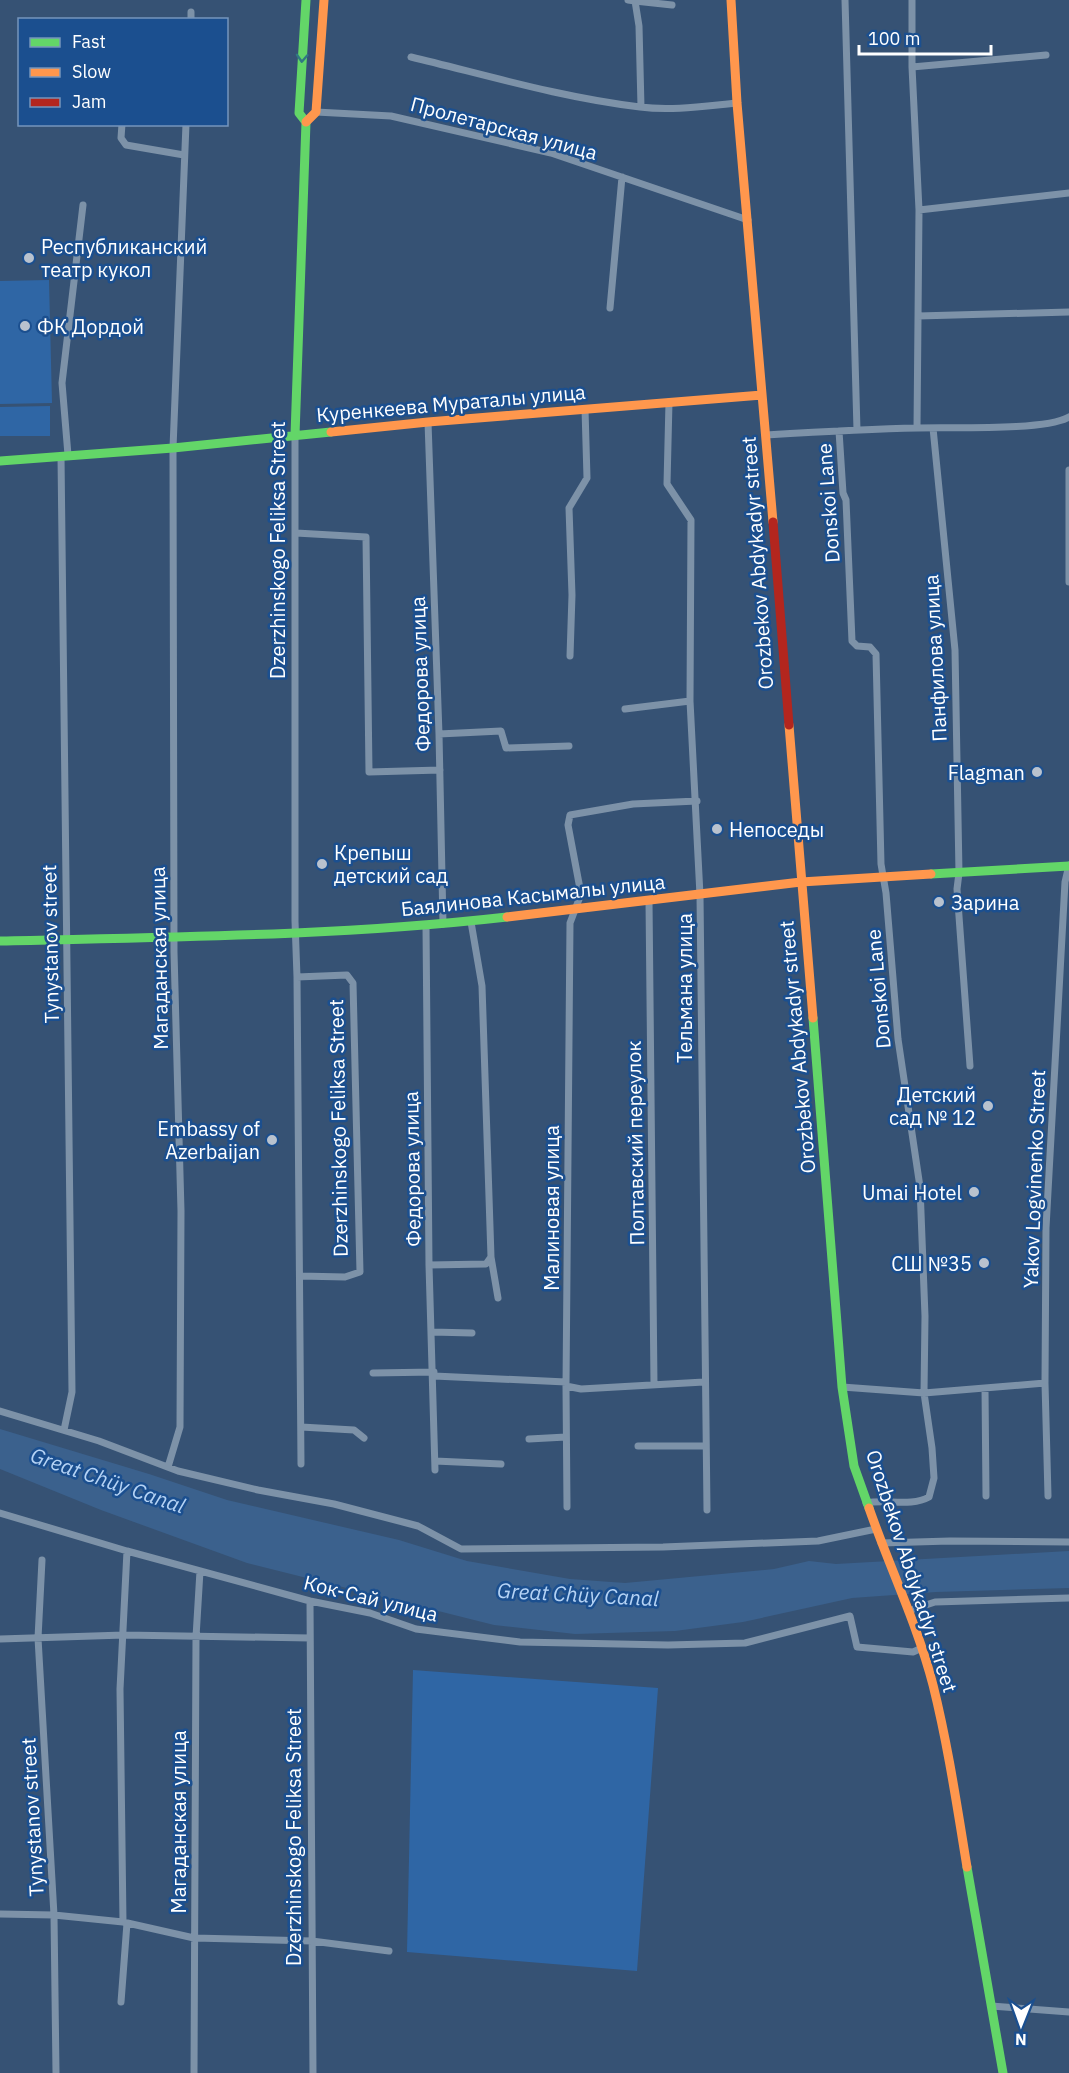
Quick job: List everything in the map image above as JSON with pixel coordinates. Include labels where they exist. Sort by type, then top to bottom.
[{"type":"street","name":"Dzerzhinskogo Feliksa Street","points":[[301,1464],[295,934],[295,435],[306,122],[299,112],[306,0]]},
{"type":"street","points":[[306,122],[316,112],[324,0]]},
{"type":"street","name":"Orozbekov Abdykadyr street","points":[[731,0],[737,103],[766,435],[842,1387],[854,1466],[882,1547],[922,1648],[933,1685],[946,1744],[1003,2073]]},
{"type":"street","points":[[845,0],[857,430]]},
{"type":"street","points":[[912,0],[912,67],[919,210],[917,428]]},
{"type":"street","points":[[641,107],[639,26],[632,1],[672,5]]},
{"type":"street","points":[[912,67],[1046,55]]},
{"type":"street","points":[[411,57],[559,93],[641,107],[686,108],[737,103]]},
{"type":"street","name":"Пролетарская улица","points":[[316,112],[391,116],[551,153],[748,220]]},
{"type":"street","points":[[122,126],[121,138],[126,145],[184,155]]},
{"type":"street","name":"Магаданская улица","points":[[168,1467],[180,1427],[181,1211],[174,938],[173,448],[186,126]]},
{"type":"street","points":[[610,308],[622,177]]},
{"type":"street","points":[[919,210],[1069,193]]},
{"type":"street","name":"Tynystanov street","points":[[64,1430],[72,1392],[62,383],[82,205]]},
{"type":"street","points":[[918,316],[1069,312]]},
{"type":"street","name":"Куренкеева Мураталы улица","points":[[0,461],[173,448],[428,422],[762,395]]},
{"type":"street","name":"Тельмана улица","points":[[669,402],[667,484],[691,520],[690,701],[697,801],[700,895],[707,1510]]},
{"type":"street","points":[[570,656],[572,595],[569,508],[587,478],[585,409]]},
{"type":"street","points":[[766,435],[1021,426],[1062,421],[1069,417]]},
{"type":"street","name":"Федорова улица","points":[[428,422],[443,924]]},
{"type":"street","name":"Панфилова улица","points":[[933,428],[955,650],[959,873],[957,889],[970,1066]]},
{"type":"street","name":"Donskoi Lane","points":[[839,431],[843,493],[846,500],[852,641],[857,646],[870,647],[876,654],[883,877],[898,1039],[920,1187],[925,1316],[924,1393],[934,1478],[928,1497],[921,1501],[866,1503]]},
{"type":"street","points":[[1069,470],[1069,582]]},
{"type":"street","points":[[296,533],[366,537],[369,772],[440,770]]},
{"type":"street","points":[[625,710],[690,701]]},
{"type":"street","points":[[439,734],[501,731],[506,748],[569,746]]},
{"type":"street","name":"Малиновая улица","points":[[567,1507],[570,923],[581,894],[568,825],[570,814],[633,804],[697,801]]},
{"type":"street","name":"Баялинова Касымалы улица","points":[[0,941],[295,934],[426,926],[801,882],[1069,866]]},
{"type":"street","name":"Yakov Logvinenko Street","points":[[1047,1496],[1046,1228],[1065,882],[1069,866]]},
{"type":"street","name":"Полтавский переулок","points":[[649,901],[654,1384]]},
{"type":"street","points":[[471,922],[482,986],[491,1257],[498,1298]]},
{"type":"street","name":"Федорова улица","points":[[426,926],[429,1265],[434,1374],[435,1470]]},
{"type":"street","name":"Dzerzhinskogo Feliksa Street","points":[[297,977],[347,975],[353,983],[360,1272],[345,1277],[300,1276]]},
{"type":"street","points":[[429,1265],[486,1264],[491,1257]]},
{"type":"street","points":[[432,1332],[472,1333]]},
{"type":"street","points":[[373,1373],[434,1374],[566,1384],[581,1389],[704,1383]]},
{"type":"street","points":[[842,1387],[924,1393],[1045,1383]]},
{"type":"street","points":[[985,1388],[986,1497]]},
{"type":"street","points":[[0,1411],[99,1441],[168,1467],[258,1490],[334,1504],[418,1526],[461,1550],[663,1547],[819,1541],[876,1529]]},
{"type":"street","points":[[301,1427],[354,1430],[364,1438]]},
{"type":"street","points":[[529,1439],[566,1437]]},
{"type":"street","points":[[638,1446],[706,1446]]},
{"type":"street","points":[[435,1461],[501,1464]]},
{"type":"street","name":"Кок-Сай улица","points":[[0,1514],[310,1601],[370,1613],[416,1629],[520,1642],[668,1645],[745,1642],[850,1616],[857,1647],[913,1652],[922,1648]]},
{"type":"street","points":[[882,1547],[950,1540],[1069,1542]]},
{"type":"street","points":[[121,2001],[125,1922],[120,1702],[127,1551]]},
{"type":"street","name":"Tynystanov street","points":[[42,1560],[38,1638],[54,1915],[56,2073]]},
{"type":"street","name":"Магаданская улица","points":[[194,2073],[196,1637],[200,1571]]},
{"type":"street","points":[[907,1608],[934,1602],[1069,1598]]},
{"type":"street","name":"Dzerzhinskogo Feliksa Street","points":[[310,1601],[313,2073]]},
{"type":"street","points":[[0,1639],[124,1635],[310,1638]]},
{"type":"street","points":[[0,1914],[54,1915],[125,1922],[194,1938],[312,1941],[389,1951]]},
{"type":"street","points":[[992,2006],[1069,2012]]},
{"type":"shaded area","name":"ФК Дордой","points":[[49,280],[52,403],[0,404],[0,281]]},
{"type":"shaded area","points":[[50,406],[50,436],[0,436],[0,407]]},
{"type":"shaded area","points":[[413,1670],[658,1688],[637,1971],[407,1952]]},
{"type":"water","name":"Great Chüy Canal","points":[[0,1429],[227,1500],[399,1540],[467,1561],[570,1579],[625,1583],[774,1569],[809,1561],[836,1564],[1069,1551],[1069,1588],[936,1592],[852,1598],[743,1622],[675,1631],[575,1634],[494,1625],[247,1563],[101,1510],[0,1469]]},
{"type":"traffic: fast","points":[[295,435],[306,122],[299,113],[306,0]]},
{"type":"traffic: fast","points":[[0,461],[173,448],[331,432]]},
{"type":"traffic: fast","points":[[931,874],[1069,866]]},
{"type":"traffic: fast","points":[[0,941],[317,932],[507,917]]},
{"type":"traffic: fast","points":[[813,1018],[842,1387],[854,1466],[869,1508]]},
{"type":"traffic: fast","points":[[967,1867],[1003,2073]]},
{"type":"traffic: slow","points":[[306,122],[316,112],[324,0]]},
{"type":"traffic: slow","points":[[731,0],[737,103],[773,522]]},
{"type":"traffic: slow","points":[[331,432],[762,395]]},
{"type":"traffic: slow","points":[[789,725],[813,1018]]},
{"type":"traffic: slow","points":[[507,917],[801,882],[931,874]]},
{"type":"traffic: slow","points":[[869,1508],[927,1663],[948,1753],[967,1867]]},
{"type":"traffic: jam","points":[[773,522],[789,725]]},
{"type":"place","name":"Республиканский театр кукол","points":[[29,258]]},
{"type":"place","name":"ФК Дордой","points":[[25,326]]},
{"type":"place","name":"Flagman","points":[[1037,772]]},
{"type":"place","name":"Непоседы","points":[[717,829]]},
{"type":"place","name":"Крепыш детский сад","points":[[322,864]]},
{"type":"place","name":"Зарина","points":[[939,902]]},
{"type":"place","name":"Детский сад № 12","points":[[988,1106]]},
{"type":"place","name":"Embassy of Azerbaijan","points":[[272,1140]]},
{"type":"place","name":"Umai Hotel","points":[[974,1192]]},
{"type":"place","name":"СШ №35","points":[[984,1263]]}]
